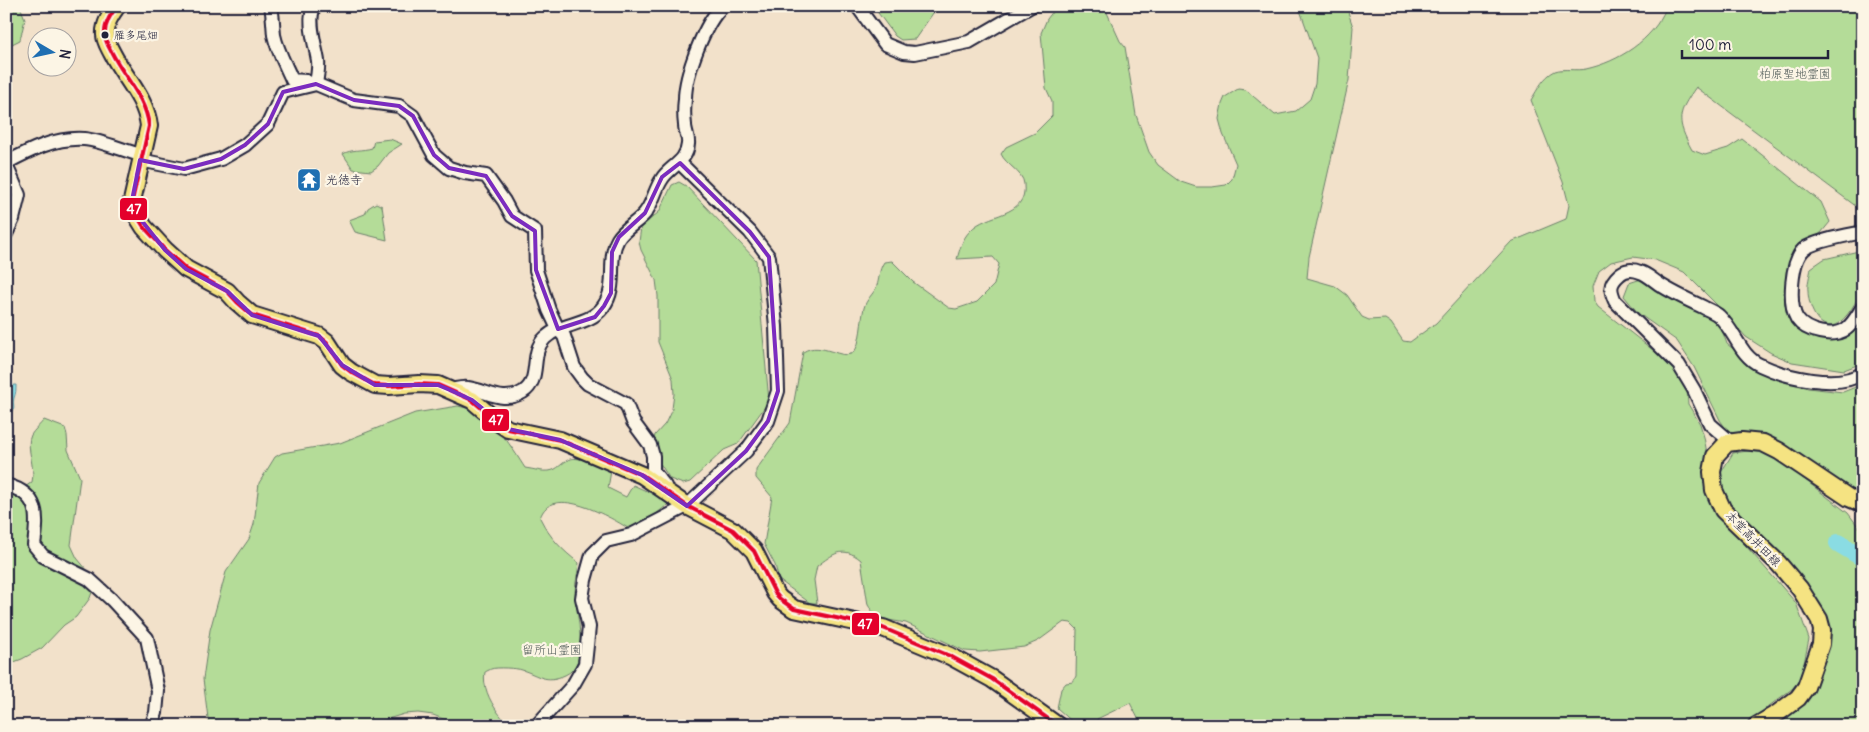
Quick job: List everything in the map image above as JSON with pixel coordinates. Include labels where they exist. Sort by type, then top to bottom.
[{"type":"main road","points":[[117,6],[109,17],[104,34],[114,57],[142,102],[148,116],[148,126],[132,201],[134,211],[144,227],[186,270],[227,291],[252,315],[319,336],[327,342],[342,365],[351,372],[375,384],[389,386],[420,384],[438,386],[450,390],[472,400],[508,429],[560,440],[642,475],[687,506],[733,530],[754,551],[775,593],[794,609],[883,628],[915,640],[950,656],[992,679],[1058,726]]},
{"type":"main road","points":[[1732,442],[1742,440],[1763,443],[1779,451],[1848,498],[1863,504]]},
{"type":"main road","name":"本堂高井田線","points":[[1732,442],[1727,444],[1715,456],[1712,472],[1714,490],[1723,510],[1789,576],[1819,619],[1822,630],[1821,644],[1806,687],[1798,698],[1756,726]]},
{"type":"street","points":[[271,6],[275,25],[274,34],[292,80],[306,81],[354,100],[399,106],[413,116],[434,155],[449,168],[465,173],[486,176],[512,216],[535,232],[536,270],[549,310],[558,329],[564,336],[574,366],[588,384],[626,404],[634,422],[650,445],[653,456],[653,471],[669,490],[670,494]]},
{"type":"street","points":[[314,85],[318,63],[312,30],[312,10],[315,6]]},
{"type":"street","points":[[450,390],[468,388],[494,397],[504,398],[524,391],[532,383],[538,347],[545,338],[558,329],[594,317],[604,306],[611,293],[612,252],[619,237],[645,213],[662,177],[680,163],[688,144],[685,126],[685,97],[690,67],[717,11],[723,6]]},
{"type":"street","points":[[857,6],[885,44],[904,52],[915,53],[969,42],[1031,6]]},
{"type":"street","points":[[6,234],[13,219],[19,195],[6,164],[31,149],[54,142],[84,139],[140,158],[184,169],[221,159],[245,146],[268,124],[283,92],[314,85]]},
{"type":"street","points":[[536,726],[573,685],[585,664],[589,628],[582,598],[592,555],[606,541],[631,535],[687,506],[746,451],[768,421],[778,391],[776,326],[769,257],[750,232],[680,163]]},
{"type":"street","points":[[1863,232],[1842,236],[1806,248],[1798,256],[1796,262],[1792,295],[1797,318],[1804,326],[1826,332],[1835,333],[1846,329],[1863,307]]},
{"type":"street","points":[[1732,442],[1710,424],[1694,390],[1679,365],[1615,301],[1610,291],[1614,280],[1621,273],[1630,270],[1642,272],[1667,289],[1719,316],[1750,358],[1759,365],[1801,378],[1825,380],[1856,378],[1863,373]]},
{"type":"street","points":[[6,485],[16,488],[30,497],[37,520],[34,545],[43,556],[89,579],[112,600],[147,638],[158,691],[156,713],[151,726]]},
{"type":"highlighted area","points":[[316,84],[354,100],[399,106],[413,116],[434,155],[449,168],[486,176],[512,216],[535,231],[536,270],[558,329],[595,317],[604,306],[611,293],[612,252],[619,237],[645,213],[662,177],[680,163],[750,232],[769,257],[778,391],[768,421],[746,451],[687,506],[642,475],[560,440],[508,429],[472,400],[438,385],[375,385],[342,365],[319,336],[252,315],[227,291],[186,269],[165,250],[134,211],[132,201],[140,160],[184,169],[221,159],[245,145],[268,124],[283,92]]},
{"type":"green space","points":[[6,6],[20,6],[25,19],[20,40],[8,46],[6,63]]},
{"type":"green space","points":[[873,6],[938,6],[915,39],[901,40],[895,36]]},
{"type":"green space","name":"柏原聖地霊園","points":[[1057,6],[1104,6],[1120,41],[1125,47],[1136,115],[1149,152],[1158,165],[1181,182],[1196,187],[1212,187],[1226,185],[1232,179],[1236,164],[1223,134],[1219,119],[1225,97],[1238,89],[1246,90],[1275,115],[1296,111],[1310,99],[1315,84],[1317,58],[1301,13],[1291,6],[1346,6],[1353,27],[1349,80],[1309,257],[1307,278],[1335,286],[1347,295],[1362,317],[1369,320],[1385,319],[1391,323],[1403,341],[1410,342],[1436,323],[1511,242],[1566,219],[1569,205],[1563,182],[1531,100],[1541,84],[1555,71],[1586,69],[1598,66],[1622,55],[1643,40],[1653,30],[1666,8],[1663,6],[1863,6],[1863,208],[1861,210],[1696,87],[1682,111],[1681,124],[1692,150],[1705,155],[1728,148],[1742,139],[1821,202],[1830,222],[1821,233],[1803,245],[1798,251],[1785,287],[1789,311],[1811,332],[1841,335],[1863,314],[1863,359],[1857,365],[1844,370],[1792,362],[1771,353],[1746,337],[1684,272],[1655,260],[1633,257],[1611,262],[1599,271],[1593,286],[1594,301],[1598,307],[1677,369],[1687,389],[1688,404],[1700,424],[1704,437],[1718,514],[1796,603],[1809,639],[1801,678],[1792,689],[1742,726],[1142,726],[1130,703],[1097,719],[1099,726],[1077,726],[1057,708],[1061,689],[1066,683],[1073,682],[1076,676],[1077,629],[1071,623],[1064,622],[1038,641],[1024,647],[980,652],[965,651],[906,623],[877,618],[868,605],[861,560],[855,555],[843,552],[838,553],[817,566],[814,580],[817,603],[810,603],[779,580],[775,565],[764,544],[772,497],[756,478],[756,470],[790,423],[803,352],[817,348],[844,355],[854,352],[858,343],[865,305],[876,288],[884,262],[892,261],[913,282],[949,308],[956,309],[977,302],[994,285],[999,264],[993,257],[957,259],[963,241],[970,231],[986,220],[1013,209],[1020,203],[1023,195],[1023,180],[1001,154],[1006,147],[1035,133],[1052,116],[1052,101],[1046,88],[1041,33],[1047,19]]},
{"type":"green space","points":[[390,139],[402,144],[388,153],[378,166],[371,171],[353,169],[343,154],[349,151],[372,148],[374,141]]},
{"type":"green space","points":[[679,182],[686,186],[756,260],[769,401],[738,444],[724,450],[690,482],[683,484],[670,479],[661,465],[653,444],[655,435],[665,424],[672,409],[673,379],[658,342],[656,280],[639,242],[641,227],[659,212],[672,185]]},
{"type":"green space","points":[[376,203],[382,206],[387,240],[355,232],[349,220],[365,214],[368,208]]},
{"type":"green space","points":[[1863,250],[1863,284],[1855,303],[1844,319],[1835,325],[1823,324],[1815,315],[1808,296],[1811,268],[1824,259]]},
{"type":"green space","points":[[1644,278],[1708,312],[1722,330],[1727,344],[1765,374],[1808,388],[1843,392],[1863,384],[1863,497],[1779,445],[1729,433],[1720,420],[1694,367],[1677,341],[1639,314],[1624,296],[1629,283]]},
{"type":"green space","name":"留所山霊園","points":[[458,406],[473,410],[489,420],[503,435],[525,468],[549,471],[570,459],[585,460],[611,471],[608,488],[626,497],[633,485],[671,502],[651,518],[631,530],[597,511],[569,503],[556,503],[546,508],[540,518],[557,543],[579,563],[575,593],[580,650],[578,661],[573,669],[565,675],[552,679],[542,678],[516,669],[494,668],[485,672],[487,693],[494,707],[504,720],[505,726],[462,726],[433,715],[418,713],[404,714],[365,726],[209,726],[203,679],[210,630],[226,572],[249,539],[254,524],[259,483],[275,457],[282,453],[340,443],[415,413]]},
{"type":"green space","points":[[44,420],[65,428],[68,450],[80,478],[71,545],[77,558],[92,576],[95,583],[90,598],[76,617],[64,625],[42,648],[6,665],[6,480],[25,487],[32,482],[33,470],[29,440],[32,433]]},
{"type":"green space","points":[[1748,451],[1771,452],[1784,458],[1800,476],[1848,513],[1863,533],[1863,726],[1772,726],[1808,696],[1819,605],[1723,496],[1720,474],[1733,453]]},
{"type":"water","points":[[16,385],[14,408],[6,415],[6,386]]},
{"type":"waterway","points":[[1838,543],[1863,558]]},
{"type":"transit line","name":"47","points":[[117,6],[107,23],[105,31],[106,40],[144,106],[149,126],[132,201],[134,211],[144,227],[186,269],[227,291],[252,315],[319,336],[327,342],[342,365],[375,385],[438,385],[472,400],[508,429],[560,440],[642,475],[687,506],[733,530],[754,551],[775,593],[794,609],[883,628],[950,656],[992,679],[1058,726]]},
{"type":"place","name":"雁多尾畑","points":[[105,35]]},
{"type":"place","name":"光徳寺","points":[[309,180]]}]
